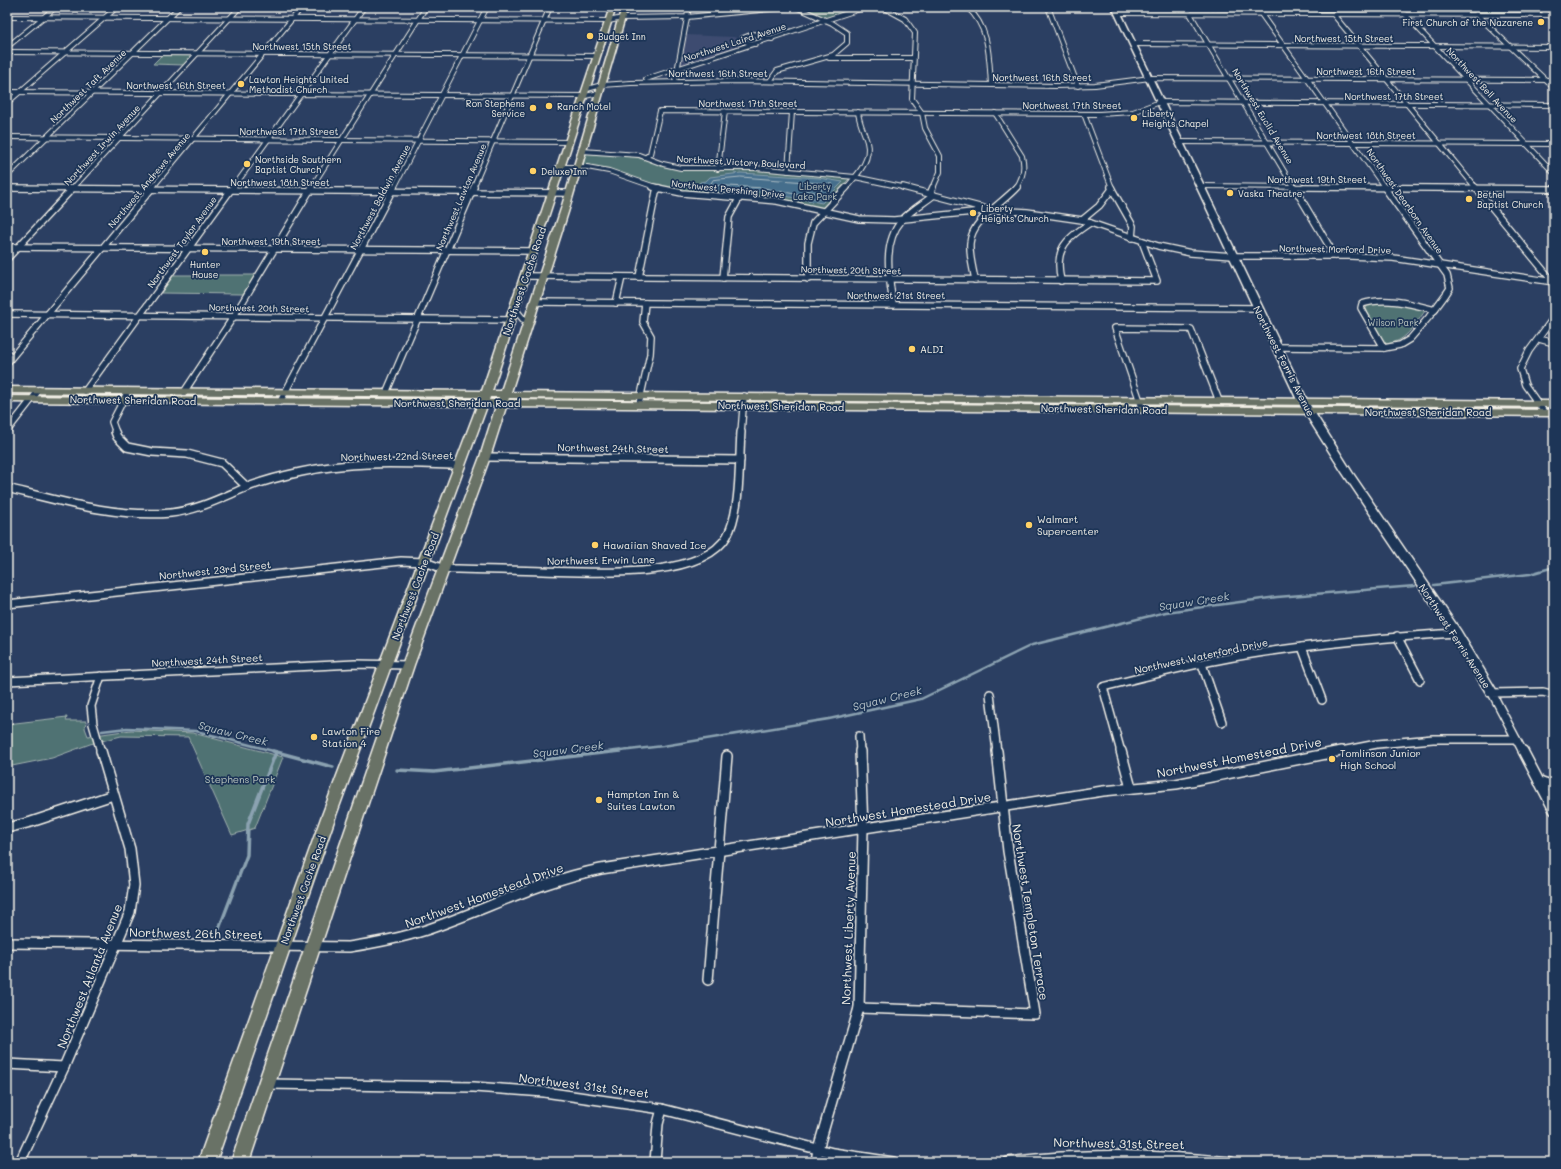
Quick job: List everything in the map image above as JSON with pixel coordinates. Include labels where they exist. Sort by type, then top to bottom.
[{"type":"main road","name":"Northwest Cache Road","points":[[207,1162],[282,946],[385,663],[461,465],[554,193],[613,7]]},
{"type":"main road","name":"Northwest Cache Road","points":[[240,1162],[408,665],[485,457],[570,193],[625,7]]},
{"type":"main road","name":"Northwest Ferris Avenue","points":[[1117,10],[1150,78],[1178,142],[1303,402],[1359,491],[1456,633],[1492,693]]},
{"type":"main road","name":"Northwest Sheridan Road","points":[[7,390],[85,391],[126,396],[1056,404],[1142,410],[1549,413]]},
{"type":"main road","name":"Northwest Sheridan Road","points":[[7,399],[126,396],[184,392],[282,397],[386,393],[484,399]]},
{"type":"main road","name":"Northwest Sheridan Road","points":[[744,401],[966,408],[1056,404],[1057,406],[1061,404],[1095,403],[1109,400],[1554,404]]},
{"type":"street","points":[[7,47],[56,7]]},
{"type":"street","points":[[7,103],[117,7]]},
{"type":"street","name":"Northwest Taft Avenue","points":[[7,176],[179,7]]},
{"type":"street","name":"Northwest Irwin Avenue","points":[[7,259],[240,7]]},
{"type":"street","name":"Northwest Andrews Avenue","points":[[7,363],[302,7]]},
{"type":"street","name":"Northwest Taylor Avenue","points":[[85,391],[364,7]]},
{"type":"street","points":[[184,392],[234,316],[310,190],[426,7]]},
{"type":"street","name":"Northwest Baldwin Avenue","points":[[282,397],[419,140],[487,7]]},
{"type":"street","name":"Northwest Lawton Avenue","points":[[386,393],[550,7]]},
{"type":"street","points":[[563,7],[613,7]]},
{"type":"street","points":[[675,82],[689,7]]},
{"type":"street","points":[[7,17],[609,20],[622,18],[687,17],[791,7]]},
{"type":"street","points":[[796,7],[826,20],[847,34],[848,40],[845,47],[825,58]]},
{"type":"street","name":"Northwest Laird Avenue","points":[[631,83],[866,7]]},
{"type":"street","points":[[883,7],[905,19],[913,29],[915,38],[912,58],[912,99],[922,113],[925,128],[938,152],[941,165],[932,194],[903,219],[890,239],[889,249],[893,304]]},
{"type":"street","points":[[967,7],[978,17],[984,28],[991,85]]},
{"type":"street","points":[[1048,7],[1078,86]]},
{"type":"street","name":"Northwest Euclid Avenue","points":[[1186,7],[1335,256]]},
{"type":"street","name":"Northwest Dearborn Avenue","points":[[1256,7],[1447,275],[1450,288],[1435,310],[1405,343],[1384,348],[1276,347]]},
{"type":"street","name":"Northwest Bell Avenue","points":[[1398,7],[1554,173]]},
{"type":"street","points":[[1539,7],[1554,20]]},
{"type":"street","points":[[1117,10],[1189,13],[1554,15]]},
{"type":"street","points":[[1332,14],[1554,283]]},
{"type":"street","points":[[1476,14],[1554,88]]},
{"type":"street","points":[[755,44],[744,41],[743,38],[747,35],[758,34],[772,38]]},
{"type":"street","name":"Northwest 15th Street","points":[[1134,44],[1554,47]]},
{"type":"street","name":"Northwest 15th Street","points":[[7,52],[597,56]]},
{"type":"street","points":[[770,81],[772,75],[782,68],[825,58],[912,58]]},
{"type":"street","name":"Northwest 16th Street","points":[[7,92],[513,96],[586,92],[599,93],[631,83],[675,82],[770,81],[1078,86],[1150,78],[1554,80]]},
{"type":"street","name":"Northwest 16th Street","points":[[589,81],[599,93]]},
{"type":"street","points":[[586,92],[599,93]]},
{"type":"street","points":[[586,92],[599,93]]},
{"type":"street","name":"Northwest 17th Street","points":[[646,158],[650,154],[660,111],[1084,114],[1133,112],[1160,102],[1554,105]]},
{"type":"street","points":[[718,169],[725,111]]},
{"type":"street","points":[[788,171],[792,112]]},
{"type":"street","points":[[808,278],[809,233],[813,223],[862,169],[868,154],[868,145],[859,124],[858,112]]},
{"type":"street","points":[[976,280],[971,259],[970,241],[974,231],[993,210],[1006,200],[1018,185],[1024,164],[1020,149],[1000,124],[996,113]]},
{"type":"street","points":[[1084,114],[1112,188],[1133,226],[1132,238]]},
{"type":"street","name":"Northwest 17th Street","points":[[7,137],[570,142]]},
{"type":"street","name":"Northwest 18th Street","points":[[1178,142],[1554,144]]},
{"type":"street","name":"Northwest Victory Boulevard","points":[[582,151],[623,153],[681,168],[744,168],[854,177],[932,194],[993,210]]},
{"type":"street","name":"Northwest Pershing Drive","points":[[562,167],[577,167],[609,171],[659,188],[694,195],[740,197],[777,201],[859,219],[903,219],[993,210],[1043,214],[1082,220],[1132,238],[1180,251],[1233,256]]},
{"type":"street","name":"Northwest 19th Street","points":[[1199,186],[1554,189]]},
{"type":"street","name":"Northwest 18th Street","points":[[7,188],[570,193]]},
{"type":"street","points":[[640,277],[656,192],[659,188]]},
{"type":"street","points":[[1082,220],[1099,206],[1112,188]]},
{"type":"street","points":[[723,278],[729,217],[740,197]]},
{"type":"street","points":[[1061,281],[1057,264],[1062,247],[1073,234],[1090,223]]},
{"type":"street","name":"Northwest 20th Street","points":[[526,276],[1158,282],[1143,244],[1145,242]]},
{"type":"street","name":"Northwest 19th Street","points":[[7,247],[534,251]]},
{"type":"street","name":"Northwest Morford Drive","points":[[1233,256],[1335,256],[1393,258],[1554,283]]},
{"type":"street","points":[[616,303],[622,277]]},
{"type":"street","points":[[1384,348],[1367,321],[1361,308],[1362,304],[1368,301],[1378,300],[1435,310]]},
{"type":"street","name":"Northwest 21st Street","points":[[535,302],[1257,308]]},
{"type":"street","points":[[640,400],[651,336],[643,322],[645,303]]},
{"type":"street","points":[[515,309],[523,319],[529,320]]},
{"type":"street","name":"Northwest 20th Street","points":[[7,314],[511,320]]},
{"type":"street","points":[[1549,413],[1538,403],[1522,379],[1520,369],[1523,360],[1554,317]]},
{"type":"street","points":[[1142,410],[1115,328],[1191,328],[1219,401]]},
{"type":"street","points":[[1539,339],[1554,343]]},
{"type":"street","points":[[7,430],[39,390]]},
{"type":"street","points":[[126,396],[112,422],[120,443],[127,447],[152,452],[187,454],[222,463],[247,487]]},
{"type":"street","name":"Northwest Erwin Lane","points":[[425,562],[444,569],[641,571],[671,567],[698,558],[718,547],[731,531],[735,518],[744,401]]},
{"type":"street","name":"Northwest 24th Street","points":[[485,457],[740,460]]},
{"type":"street","name":"Northwest 22nd Street","points":[[7,488],[88,507],[131,513],[171,513],[193,510],[214,503],[247,487],[302,472],[332,467],[353,465],[461,465]]},
{"type":"street","name":"Northwest 23rd Street","points":[[7,604],[377,562],[425,562]]},
{"type":"street","name":"Northwest Waterford Drive","points":[[1131,788],[1102,687],[1202,664],[1302,647],[1397,636],[1456,633]]},
{"type":"street","points":[[1397,636],[1420,680]]},
{"type":"street","points":[[1302,647],[1322,700]]},
{"type":"street","name":"Northwest 24th Street","points":[[7,681],[385,663],[408,665]]},
{"type":"street","points":[[1202,664],[1222,722]]},
{"type":"street","name":"Northwest Atlanta Avenue","points":[[20,1162],[64,1067],[130,912],[134,885],[130,850],[101,754],[91,706],[101,676]]},
{"type":"street","points":[[1554,695],[1543,692],[1492,693],[1554,810]]},
{"type":"street","points":[[990,694],[1004,806]]},
{"type":"street","name":"Northwest Liberty Avenue","points":[[816,1162],[818,1149],[859,1008],[863,828],[859,736]]},
{"type":"street","name":"Northwest Homestead Drive","points":[[313,946],[349,947],[400,938],[445,924],[547,883],[575,874],[609,867],[1004,806],[1131,788],[1176,784],[1377,744],[1433,739],[1516,739]]},
{"type":"street","points":[[708,980],[727,756]]},
{"type":"street","points":[[1539,782],[1554,788]]},
{"type":"street","points":[[7,828],[31,822],[113,795]]},
{"type":"street","name":"Northwest Templeton Terrace","points":[[859,1008],[1035,1014],[1008,851],[1004,806]]},
{"type":"street","name":"Northwest 26th Street","points":[[7,943],[313,946]]},
{"type":"street","points":[[7,1064],[64,1067]]},
{"type":"street","name":"Northwest 31st Street","points":[[266,1084],[474,1087],[544,1092],[662,1109],[818,1149],[893,1162]]},
{"type":"street","points":[[655,1162],[658,1124],[662,1109]]},
{"type":"street","name":"Northwest 31st Street","points":[[1008,1162],[1045,1156],[1107,1154],[1175,1155],[1231,1162]]},
{"type":"shaded area","points":[[687,35],[734,37],[751,44],[681,66]]},
{"type":"green space","points":[[800,7],[861,7],[825,19]]},
{"type":"green space","points":[[1258,7],[1394,7],[1400,13],[1263,13]]},
{"type":"green space","points":[[1426,7],[1501,7],[1508,14],[1432,13]]},
{"type":"green space","points":[[162,55],[192,56],[184,65],[153,64]]},
{"type":"green space","name":"Liberty Lake Park","points":[[586,153],[633,156],[678,169],[749,169],[850,178],[821,209],[776,199],[693,193],[660,187],[611,170],[583,165]]},
{"type":"green space","points":[[174,275],[255,275],[243,294],[161,293]]},
{"type":"green space","name":"Wilson Park","points":[[1380,302],[1422,309],[1425,311],[1413,328],[1404,337],[1398,341],[1385,344],[1370,321],[1366,308],[1369,303]]},
{"type":"green space","name":"Stephens Park","points":[[67,717],[66,721],[86,721],[85,728],[88,736],[131,730],[193,733],[283,757],[255,828],[232,835],[188,737],[121,736],[90,744],[52,758],[7,767],[7,724]]},
{"type":"water","points":[[741,173],[819,178],[843,182],[822,203],[763,192],[710,190],[699,185],[700,182],[706,181],[710,177]]},
{"type":"waterway","name":"Squaw Creek","points":[[1434,585],[1530,574],[1554,567]]},
{"type":"waterway","name":"Squaw Creek","points":[[612,752],[663,746],[829,719],[921,699],[1032,645],[1166,612],[1277,597],[1415,586]]},
{"type":"waterway","name":"Squaw Creek","points":[[102,731],[127,728],[196,731],[277,752]]},
{"type":"waterway","name":"Squaw Creek","points":[[273,751],[333,767]]},
{"type":"waterway","name":"Squaw Creek","points":[[397,770],[434,772],[620,751]]},
{"type":"waterway","points":[[217,934],[247,855],[248,824],[276,752]]},
{"type":"place","name":"First Church of the Nazarene","points":[[1541,22]]},
{"type":"place","name":"Budget Inn","points":[[590,36]]},
{"type":"place","name":"Lawton Heights United Methodist Church","points":[[241,84]]},
{"type":"place","name":"Ranch Motel","points":[[549,106]]},
{"type":"place","name":"Ron Stephens Service","points":[[533,108]]},
{"type":"place","name":"Liberty Heights Chapel","points":[[1134,118]]},
{"type":"place","name":"Northside Southern Baptist Church","points":[[247,164]]},
{"type":"place","name":"Deluxe Inn","points":[[533,171]]},
{"type":"place","name":"Vaska Theatre","points":[[1230,193]]},
{"type":"place","name":"Bethel Baptist Church","points":[[1469,199]]},
{"type":"place","name":"Liberty Heights Church","points":[[973,213]]},
{"type":"place","name":"Hunter House","points":[[205,252]]},
{"type":"place","name":"ALDI","points":[[912,349]]},
{"type":"place","name":"Walmart Supercenter","points":[[1029,525]]},
{"type":"place","name":"Hawaiian Shaved Ice","points":[[595,545]]},
{"type":"place","name":"Lawton Fire Station 4","points":[[314,737]]},
{"type":"place","name":"Tomlinson Junior High School","points":[[1332,759]]},
{"type":"place","name":"Hampton Inn & Suites Lawton","points":[[599,800]]}]
